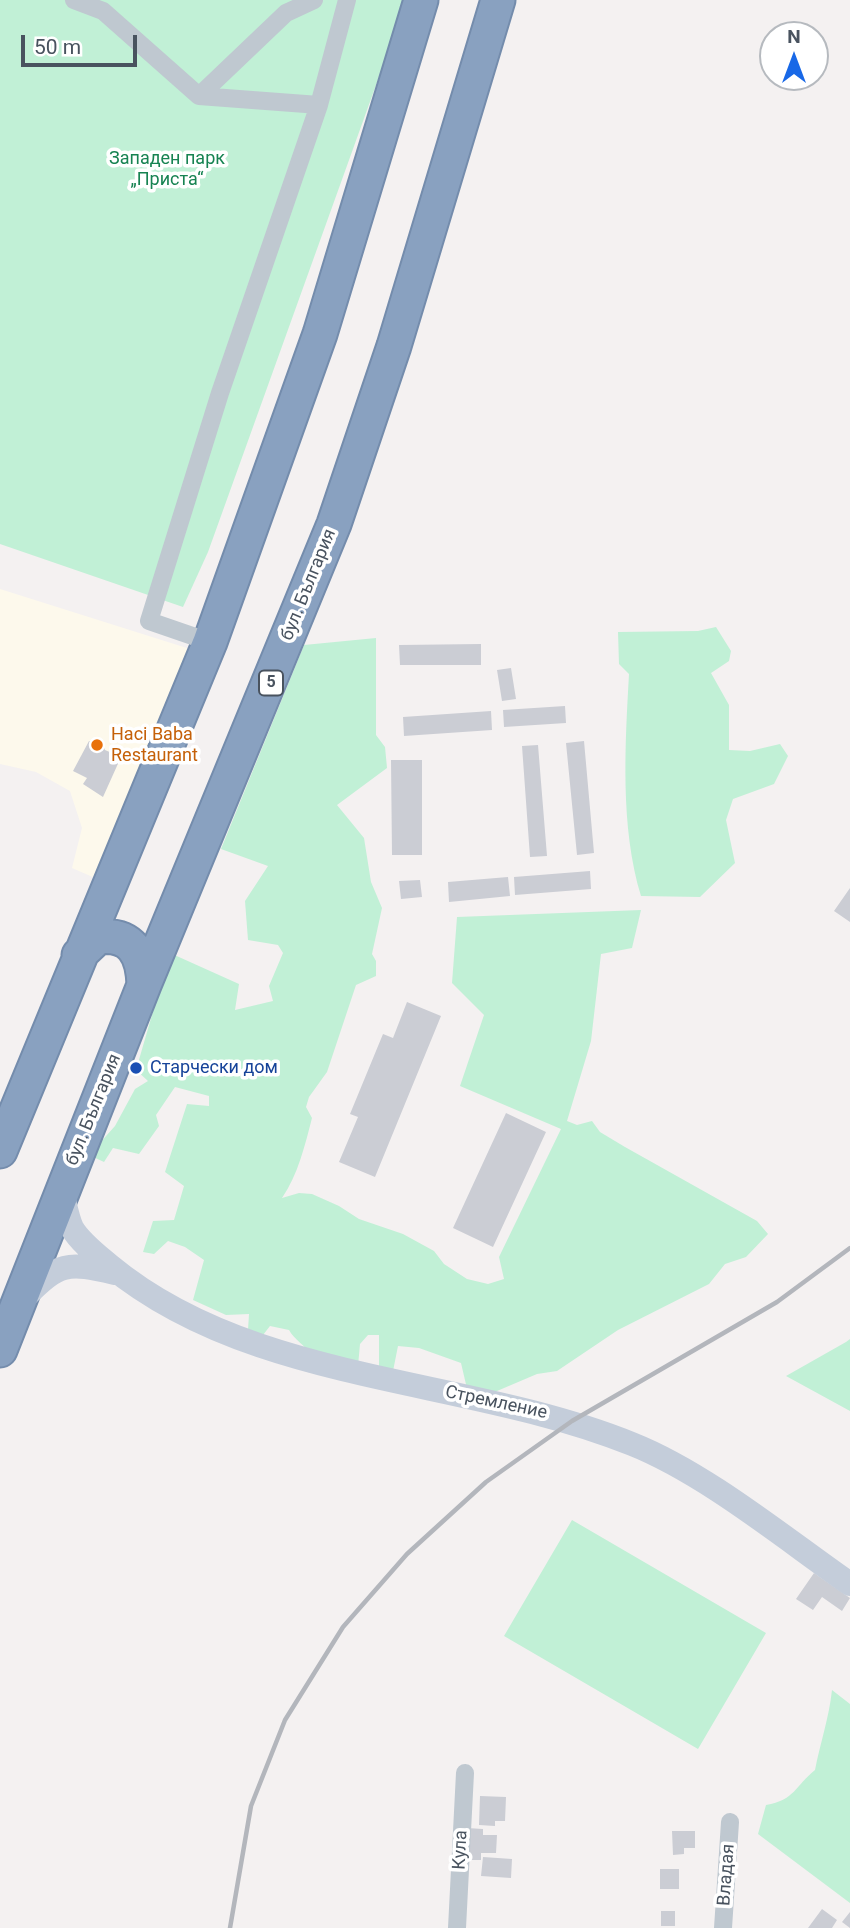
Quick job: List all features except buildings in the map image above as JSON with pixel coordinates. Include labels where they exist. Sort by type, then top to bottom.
[{"type":"highway","points":[[0,1151],[209,642],[320,334],[421,0]]},
{"type":"highway","name":"бул. България","points":[[0,1350],[144,985],[334,524],[394,346],[498,0]]},
{"type":"highway","points":[[79,955],[98,937],[119,938],[137,950],[142,960],[144,985]]},
{"type":"street","points":[[74,0],[103,11],[199,96],[319,105]]},
{"type":"street","points":[[199,96],[286,13],[314,0]]},
{"type":"street","points":[[209,642],[149,621],[219,393],[319,105],[347,0]]},
{"type":"street","points":[[62,1192],[73,1229],[119,1274]]},
{"type":"street","points":[[19,1303],[49,1273],[65,1268],[82,1265],[119,1274]]},
{"type":"street","name":"Стремление","points":[[119,1274],[165,1305],[239,1337],[419,1387],[479,1397],[572,1420],[635,1445],[746,1510],[850,1584]]},
{"type":"street","name":"Кула","points":[[457,1928],[465,1773]]},
{"type":"street","name":"Владая","points":[[723,1928],[730,1822]]},
{"type":"shaded area","points":[[0,589],[190,649],[95,878],[72,868],[82,828],[70,791],[36,772],[0,764]]},
{"type":"green space","name":"Западен парк „Приста“","points":[[0,0],[403,0],[385,60],[208,552],[183,607],[0,544]]},
{"type":"green space","points":[[716,627],[731,651],[729,661],[711,673],[729,705],[729,750],[750,751],[780,744],[788,756],[774,784],[733,799],[726,820],[735,863],[700,897],[641,896],[634,870],[627,814],[629,674],[619,664],[618,632],[698,631]]},
{"type":"green space","points":[[376,638],[376,735],[385,747],[387,768],[337,805],[364,838],[371,882],[382,908],[372,954],[376,961],[376,976],[356,985],[327,1072],[309,1097],[306,1107],[312,1118],[307,1139],[297,1170],[282,1198],[299,1193],[312,1194],[359,1219],[403,1234],[434,1251],[444,1264],[467,1279],[488,1284],[504,1279],[499,1257],[561,1129],[460,1086],[484,1015],[452,983],[457,917],[641,910],[632,948],[601,954],[591,1041],[567,1121],[577,1125],[592,1121],[600,1132],[757,1221],[768,1234],[746,1257],[725,1264],[709,1284],[618,1330],[557,1371],[537,1374],[497,1391],[468,1393],[461,1363],[419,1348],[398,1346],[393,1371],[379,1368],[379,1335],[368,1335],[360,1344],[358,1366],[310,1355],[289,1330],[270,1326],[263,1335],[248,1330],[249,1314],[226,1315],[193,1300],[204,1260],[185,1247],[168,1241],[154,1254],[143,1252],[153,1221],[174,1220],[184,1186],[165,1172],[187,1104],[209,1106],[209,1096],[175,1087],[156,1115],[159,1126],[139,1154],[113,1148],[104,1162],[89,1155],[115,1126],[135,1089],[148,1081],[136,1070],[170,953],[239,984],[235,1010],[273,1001],[269,986],[283,953],[278,945],[248,940],[245,901],[268,866],[221,849],[304,645]]},
{"type":"green space","points":[[850,1339],[850,1411],[786,1376],[846,1342]]},
{"type":"green space","points":[[572,1520],[766,1633],[698,1749],[504,1636]]},
{"type":"green space","points":[[832,1690],[850,1704],[850,1903],[758,1834],[766,1805],[789,1796],[815,1770]]},
{"type":"railway","points":[[230,1928],[251,1806],[285,1720],[343,1627],[407,1554],[486,1482],[572,1421],[777,1302],[850,1248]]},
{"type":"place","name":"Haci Baba Restaurant","points":[[97,745]]},
{"type":"place","name":"Старчески дом","points":[[136,1068]]}]
